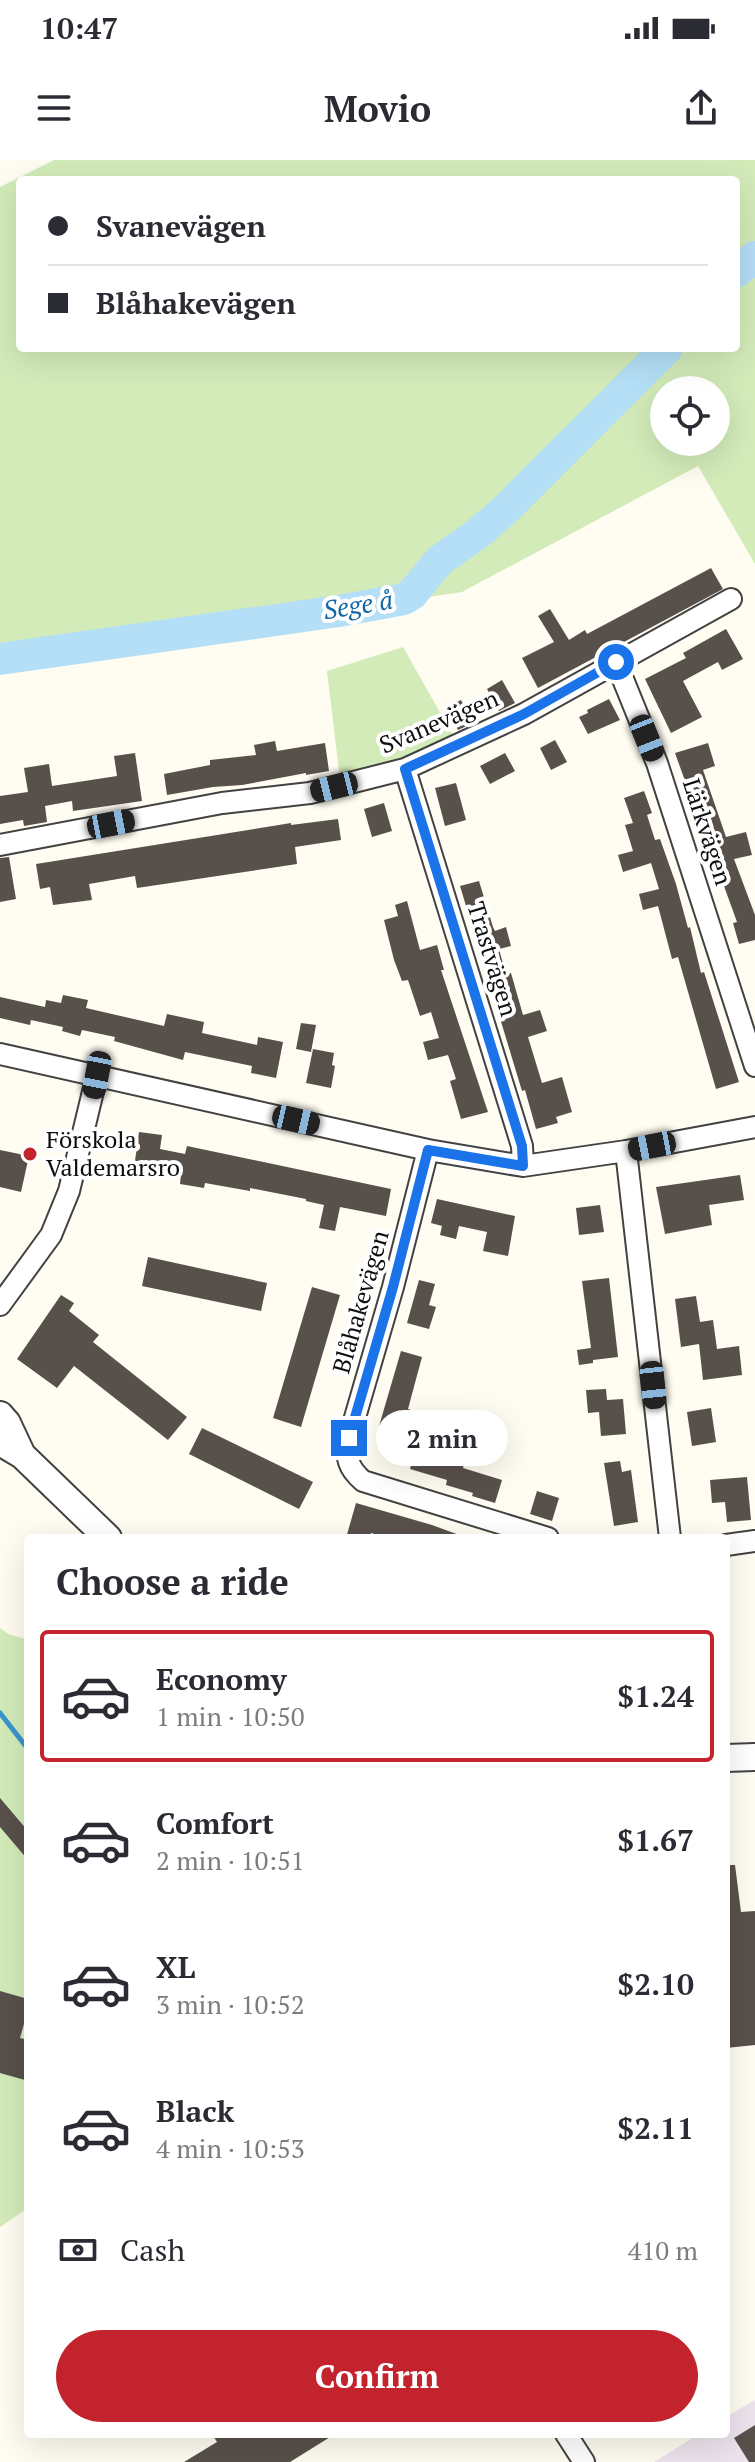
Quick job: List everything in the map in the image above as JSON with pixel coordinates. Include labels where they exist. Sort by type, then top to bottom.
[{"type":"street","name":"Svanevägen","points":[[0,845],[222,803],[310,793],[405,769],[524,714],[731,599]]},
{"type":"street","name":"Lärkvägen","points":[[616,662],[657,763],[755,1066]]},
{"type":"street","name":"Trastvägen","points":[[405,769],[522,1146],[523,1166]]},
{"type":"street","points":[[0,1054],[428,1150],[523,1166],[755,1127]]},
{"type":"street","points":[[0,1305],[55,1226],[69,1191],[97,1075]]},
{"type":"street","name":"Blåhakevägen","points":[[428,1150],[346,1455],[350,1468],[363,1481],[535,1534]]},
{"type":"street","points":[[626,1151],[670,1534]]},
{"type":"street","points":[[0,1415],[7,1423],[11,1449],[104,1534]]},
{"type":"street","points":[[730,1544],[755,1541]]},
{"type":"street","points":[[730,1758],[755,1757]]},
{"type":"street","points":[[569,2438],[584,2462]]},
{"type":"shaded area","points":[[755,2400],[755,2462],[654,2462],[693,2438],[730,2438],[730,2415]]},
{"type":"green space","points":[[54,160],[755,160],[755,564],[698,466],[462,592],[0,659],[0,187],[16,179],[16,352],[740,352],[740,176],[22,176]]},
{"type":"green space","points":[[403,647],[456,741],[340,779],[327,671]]},
{"type":"green space","points":[[0,1628],[24,1639],[24,2211],[0,2227]]},
{"type":"building","points":[[711,568],[723,589],[538,688],[522,658],[554,642],[538,616],[550,609],[569,640],[585,630],[587,634]]},
{"type":"building","points":[[726,629],[743,659],[722,670],[718,662],[683,681],[702,717],[671,733],[645,679],[686,658],[683,653]]},
{"type":"building","points":[[502,680],[515,703],[499,711],[487,689]]},
{"type":"building","points":[[609,699],[620,720],[588,734],[579,717]]},
{"type":"building","points":[[461,700],[473,723],[458,730],[446,708]]},
{"type":"building","points":[[555,740],[567,762],[551,770],[540,748]]},
{"type":"building","points":[[275,741],[277,751],[325,743],[329,771],[167,795],[164,774],[210,765],[210,760],[256,755],[254,745]]},
{"type":"building","points":[[708,743],[715,766],[703,770],[726,837],[746,832],[752,855],[734,859],[755,915],[755,940],[739,944],[733,923],[737,922],[716,864],[708,866],[702,844],[707,842],[675,753]]},
{"type":"building","points":[[135,753],[142,801],[73,811],[72,801],[45,806],[47,822],[24,826],[23,820],[0,824],[0,796],[28,792],[24,768],[49,764],[52,786],[117,776],[114,756]]},
{"type":"building","points":[[505,753],[515,771],[490,784],[480,766]]},
{"type":"building","points":[[456,783],[466,820],[445,826],[435,788]]},
{"type":"building","points":[[644,791],[652,813],[647,815],[655,840],[660,839],[676,884],[701,973],[704,972],[739,1082],[716,1089],[678,957],[672,959],[658,906],[643,910],[639,894],[659,889],[651,863],[623,872],[618,855],[633,851],[625,825],[633,823],[624,798]]},
{"type":"building","points":[[384,803],[392,831],[372,837],[364,809]]},
{"type":"building","points":[[338,819],[341,840],[295,847],[297,864],[137,888],[135,876],[89,884],[92,900],[53,905],[50,887],[40,889],[36,864],[291,823]]},
{"type":"building","points":[[9,857],[16,899],[0,902],[0,858]]},
{"type":"building","points":[[479,881],[495,931],[506,927],[511,946],[499,949],[506,975],[511,973],[523,1015],[540,1010],[547,1031],[528,1037],[542,1083],[562,1077],[572,1112],[556,1117],[558,1123],[536,1129],[525,1090],[522,1091],[460,886]]},
{"type":"building","points":[[407,901],[420,950],[437,945],[444,970],[441,970],[488,1112],[461,1119],[450,1081],[456,1079],[448,1055],[428,1060],[423,1042],[439,1038],[431,1012],[420,1016],[408,980],[402,981],[384,920],[398,916],[395,905]]},
{"type":"building","points":[[63,995],[88,1000],[86,1008],[164,1026],[167,1014],[204,1022],[202,1033],[257,1045],[258,1037],[283,1042],[276,1078],[251,1073],[252,1066],[185,1052],[183,1060],[114,1041],[115,1037],[82,1030],[80,1036],[62,1031],[63,1027],[31,1020],[30,1025],[0,1018],[0,997],[45,1007],[46,1000],[61,1003]]},
{"type":"building","points":[[301,1023],[316,1025],[311,1052],[296,1049]]},
{"type":"building","points":[[313,1049],[334,1053],[331,1088],[306,1083]]},
{"type":"building","points":[[139,1132],[162,1135],[160,1149],[185,1154],[187,1146],[391,1189],[386,1216],[340,1207],[335,1231],[319,1228],[324,1205],[306,1199],[250,1188],[250,1191],[205,1183],[204,1188],[180,1184],[181,1174],[169,1172],[170,1166],[135,1161]]},
{"type":"building","points":[[0,1150],[29,1156],[21,1192],[0,1187]]},
{"type":"building","points":[[740,1175],[744,1200],[709,1205],[712,1225],[665,1234],[656,1187]]},
{"type":"building","points":[[437,1199],[515,1216],[508,1256],[483,1251],[487,1232],[459,1226],[456,1239],[440,1235],[442,1226],[431,1223]]},
{"type":"building","points":[[600,1205],[604,1232],[579,1235],[576,1208]]},
{"type":"building","points":[[148,1257],[267,1283],[261,1311],[142,1286]]},
{"type":"building","points":[[609,1278],[618,1357],[579,1365],[577,1350],[591,1348],[582,1281]]},
{"type":"building","points":[[419,1280],[435,1284],[429,1305],[436,1307],[429,1329],[407,1323]]},
{"type":"building","points":[[312,1287],[340,1295],[301,1427],[273,1418]]},
{"type":"building","points":[[61,1295],[74,1303],[69,1311],[99,1335],[93,1342],[187,1417],[168,1440],[74,1366],[57,1388],[17,1359]]},
{"type":"building","points":[[696,1296],[700,1322],[713,1320],[717,1349],[739,1346],[742,1375],[703,1380],[699,1344],[681,1347],[675,1299]]},
{"type":"building","points":[[401,1351],[422,1357],[408,1409],[453,1423],[445,1450],[466,1456],[463,1468],[502,1480],[495,1503],[446,1485],[447,1480],[410,1469],[413,1459],[398,1455],[402,1440],[377,1433]]},
{"type":"building","points":[[606,1389],[607,1400],[623,1399],[626,1434],[601,1436],[599,1412],[588,1413],[586,1390]]},
{"type":"building","points":[[711,1408],[716,1442],[692,1446],[687,1412]]},
{"type":"building","points":[[202,1428],[313,1482],[299,1509],[189,1454]]},
{"type":"building","points":[[620,1461],[622,1472],[631,1470],[638,1522],[614,1526],[604,1463]]},
{"type":"building","points":[[747,1477],[751,1520],[727,1522],[725,1502],[712,1503],[710,1480]]},
{"type":"building","points":[[537,1491],[559,1498],[552,1521],[530,1514]]},
{"type":"building","points":[[356,1503],[457,1534],[371,1533],[347,1534]]},
{"type":"building","points":[[0,1798],[24,1826],[24,1855],[0,1827]]},
{"type":"building","points":[[730,1865],[735,1865],[741,1912],[755,1911],[755,2045],[730,2048]]},
{"type":"building","points":[[0,1991],[24,1998],[24,2024],[20,2038],[24,2039],[24,2080],[0,2073]]},
{"type":"building","points":[[755,2425],[755,2462],[749,2462],[734,2438]]},
{"type":"building","points":[[214,2438],[329,2438],[290,2462],[184,2462],[217,2442]]},
{"type":"waterway","name":"Sege å","points":[[740,269],[755,257]]},
{"type":"waterway","name":"Sege å","points":[[0,659],[404,599],[412,594],[439,561],[504,511],[663,352]]},
{"type":"waterway","points":[[0,1713],[24,1744]]},
{"type":"place","name":"Förskola Valdemarsro","points":[[30,1154]]},
{"type":"route","points":[[349,1438],[393,1287],[428,1150],[523,1166],[522,1146],[405,769],[524,714],[616,662]]}]
